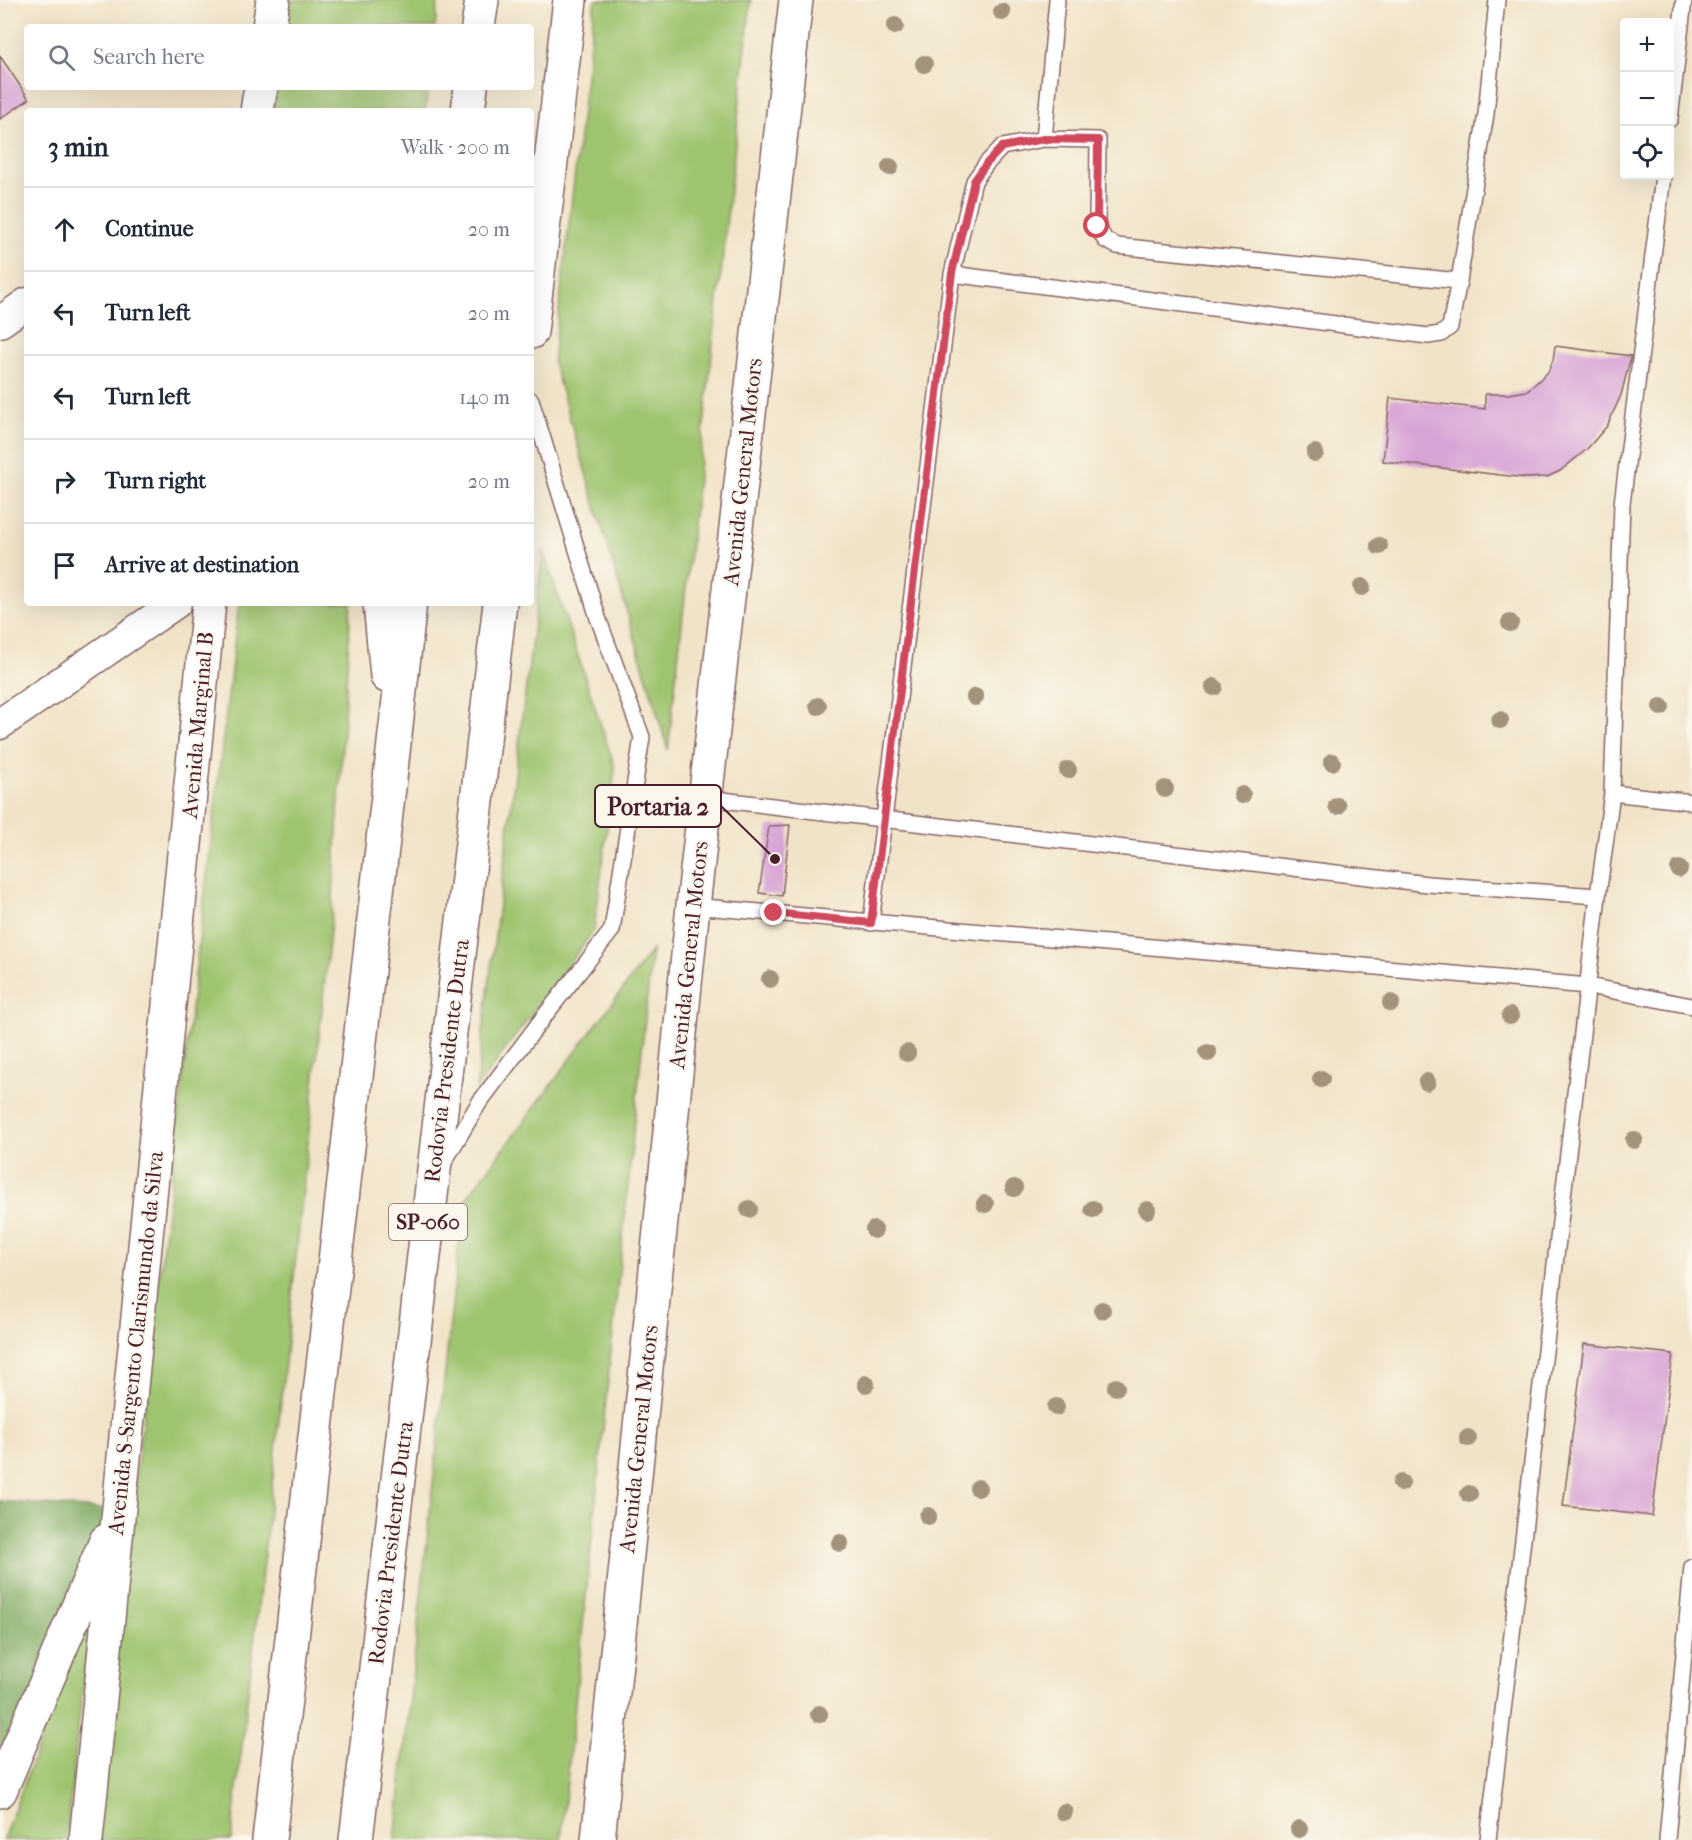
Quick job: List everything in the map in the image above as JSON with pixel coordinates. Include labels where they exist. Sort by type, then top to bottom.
[{"type":"main road","points":[[269,24],[273,0]]},
{"type":"main road","points":[[478,24],[482,0]]},
{"type":"main road","points":[[534,306],[570,0]]},
{"type":"main road","name":"Avenida General Motors","points":[[597,1840],[693,906],[796,0]]},
{"type":"main road","points":[[258,108],[260,90]]},
{"type":"main road","points":[[468,108],[471,90]]},
{"type":"main road","name":"Avenida Marginal B","points":[[186,846],[209,606]]},
{"type":"main road","points":[[380,606],[393,741]]},
{"type":"main road","points":[[269,1840],[410,606]]},
{"type":"main road","name":"Rodovia Presidente Dutra","points":[[356,1840],[500,606]]},
{"type":"main road","name":"Avenida S-Sargento Clarismundo da Silva","points":[[86,1840],[186,846]]},
{"type":"main road","points":[[0,1791],[119,1511]]},
{"type":"street","points":[[0,322],[24,305]]},
{"type":"street","points":[[0,724],[172,606]]},
{"type":"lane","points":[[1044,139],[1057,0]]},
{"type":"lane","points":[[952,273],[1428,336],[1441,334],[1449,327],[1459,281],[1486,114],[1497,0]]},
{"type":"lane","points":[[1674,85],[1684,0]]},
{"type":"lane","points":[[871,923],[952,273],[974,181],[986,164],[1002,147],[1044,139],[1098,140],[1097,226],[1105,240],[1118,246],[1459,281]]},
{"type":"lane","points":[[1488,1840],[1612,793],[1622,504],[1662,180]]},
{"type":"lane","points":[[433,1180],[479,1103],[612,930],[642,737],[598,618],[534,410]]},
{"type":"lane","points":[[1612,793],[1692,802]]},
{"type":"lane","points":[[706,798],[1428,884],[1598,896]]},
{"type":"lane","points":[[693,906],[1588,986],[1692,1006]]},
{"type":"lane","points":[[1667,1840],[1692,1567]]},
{"type":"green space","points":[[288,0],[438,0],[435,24],[284,24]]},
{"type":"green space","points":[[595,0],[751,0],[668,750],[553,362]]},
{"type":"green space","points":[[276,90],[428,90],[425,108],[273,108]]},
{"type":"green space","points":[[543,550],[615,768],[594,930],[476,1089]]},
{"type":"green space","points":[[239,606],[351,606],[332,912],[274,1467],[231,1840],[93,1840]]},
{"type":"green space","points":[[652,950],[561,1840],[395,1840],[463,1203]]},
{"type":"green space","points":[[0,1501],[119,1511],[0,1791]]},
{"type":"green space","points":[[92,1600],[66,1840],[3,1840]]},
{"type":"building","points":[[0,56],[29,99],[0,119]]},
{"type":"building","points":[[1555,346],[1631,356],[1621,395],[1607,426],[1587,449],[1560,471],[1547,477],[1526,478],[1383,461],[1390,398],[1485,409],[1485,394],[1526,391],[1534,385],[1548,372]]},
{"type":"building","points":[[790,825],[782,896],[759,893],[769,826]]},
{"type":"building","points":[[1584,1344],[1673,1354],[1652,1516],[1563,1506]]},
{"type":"place","name":"Portaria 2","points":[[775,859]]},
{"type":"route","points":[[774,913],[871,923],[952,273],[974,181],[1002,147],[1044,139],[1098,140],[1097,226]]}]
